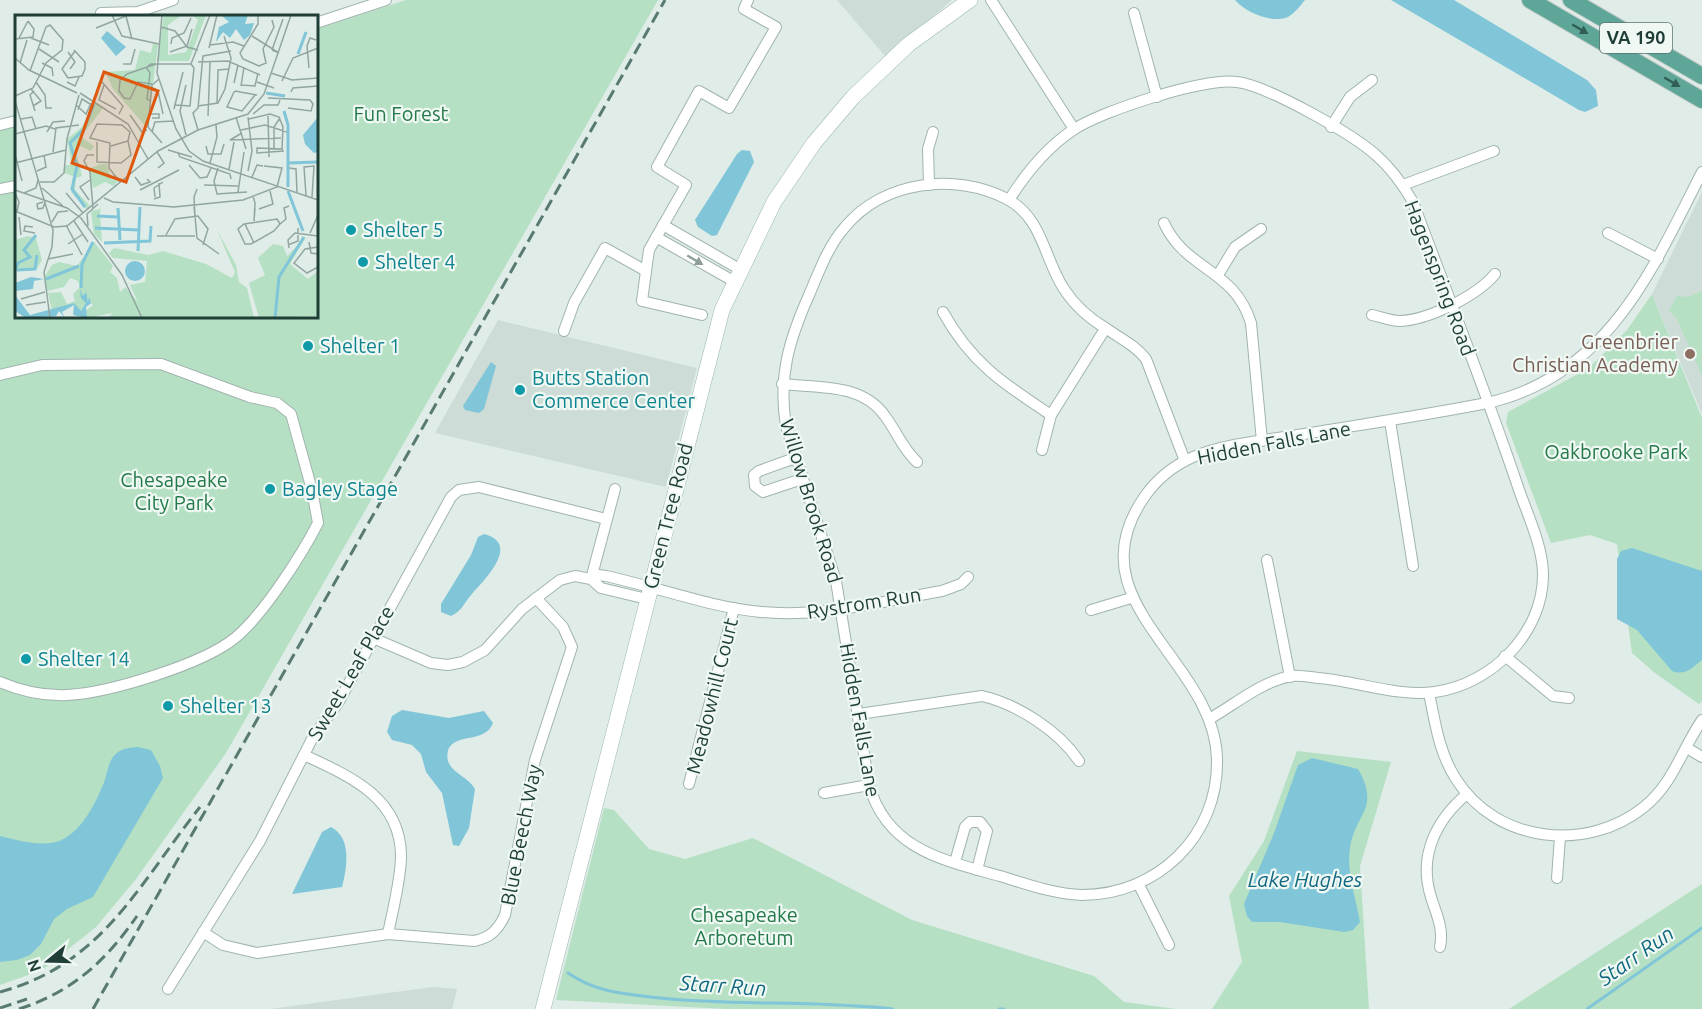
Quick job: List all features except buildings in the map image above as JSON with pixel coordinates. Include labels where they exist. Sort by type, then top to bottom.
[{"type":"main road","name":"VA 190","points":[[1530,0],[1702,100]]},
{"type":"main road","name":"VA 190","points":[[1571,0],[1702,76]]},
{"type":"street","points":[[101,13],[132,13],[173,0]]},
{"type":"street","points":[[318,22],[353,5],[386,0]]},
{"type":"street","points":[[702,315],[642,301],[649,250],[686,185],[657,167],[699,91],[729,108],[776,27],[744,9],[748,0]]},
{"type":"street","name":"Green Tree Road","points":[[543,1009],[718,322],[774,202],[799,163],[853,97],[909,44],[970,0]]},
{"type":"street","points":[[991,0],[1074,129]]},
{"type":"street","points":[[1134,13],[1158,98]]},
{"type":"street","points":[[1332,127],[1350,97],[1372,80]]},
{"type":"street","name":"Hagenspring Road","points":[[1009,200],[1037,160],[1074,129],[1206,83],[1234,82],[1274,93],[1377,156],[1403,185],[1413,202],[1541,557],[1543,573],[1538,609],[1531,626],[1505,656],[1473,680],[1450,690],[1429,693],[1401,692],[1325,679],[1290,676]]},
{"type":"street","points":[[0,124],[15,121]]},
{"type":"street","points":[[929,185],[928,149],[933,132]]},
{"type":"street","points":[[1403,185],[1471,162],[1494,151]]},
{"type":"street","name":"Hidden Falls Lane","points":[[840,609],[869,785],[874,803],[896,834],[912,845],[977,870],[1075,894],[1103,894],[1139,885],[1177,858],[1202,824],[1216,783],[1216,740],[1211,718],[1188,678],[1147,624],[1131,598],[1125,559],[1131,523],[1145,496],[1156,482],[1195,456],[1262,441],[1390,421],[1507,399],[1551,378],[1593,347],[1621,317],[1658,259],[1702,172]]},
{"type":"street","name":"Willow Brook Road","points":[[840,609],[829,554],[786,426],[782,384],[787,355],[803,309],[833,243],[858,213],[891,193],[929,185],[970,186],[1009,200],[1027,216],[1041,236],[1063,288],[1089,317],[1135,347],[1146,359],[1185,461]]},
{"type":"street","points":[[0,189],[15,186]]},
{"type":"street","points":[[1164,223],[1179,248],[1218,275],[1239,295],[1251,323],[1262,441]]},
{"type":"street","points":[[663,225],[738,276]]},
{"type":"street","points":[[1218,275],[1235,247],[1261,229]]},
{"type":"street","points":[[1608,233],[1658,259]]},
{"type":"street","points":[[656,237],[738,276]]},
{"type":"street","points":[[564,331],[574,303],[605,248],[646,271]]},
{"type":"street","points":[[1372,315],[1392,320],[1411,320],[1451,305],[1478,290],[1495,274]]},
{"type":"street","points":[[943,312],[955,334],[989,373],[1051,415]]},
{"type":"street","points":[[1042,450],[1051,415],[1105,329]]},
{"type":"street","points":[[0,375],[42,365],[161,364],[250,397],[277,403],[291,414],[312,490],[318,523],[273,593],[248,624],[225,646],[183,664],[94,691],[66,695],[40,693],[0,682]]},
{"type":"street","points":[[782,384],[833,388],[862,396],[886,417],[899,442],[917,462]]},
{"type":"street","points":[[1390,421],[1413,566]]},
{"type":"street","points":[[795,458],[759,471],[754,475],[755,486],[763,492],[802,479]]},
{"type":"street","name":"Sweet Leaf Place","points":[[168,988],[260,841],[304,754],[338,703],[444,506],[459,490],[479,487],[606,519]]},
{"type":"street","points":[[373,638],[431,663],[448,665],[463,662],[485,650],[536,598],[567,577],[591,579],[615,489]]},
{"type":"street","points":[[1211,718],[1256,692],[1290,676],[1268,560]]},
{"type":"street","name":"Rystrom Run","points":[[591,579],[601,588],[648,592],[734,608],[787,614],[840,609],[952,589],[968,577]]},
{"type":"street","name":"Blue Beech Way","points":[[203,932],[223,945],[257,953],[388,934],[474,941],[485,939],[493,933],[505,915],[535,760],[572,647],[563,627],[536,598]]},
{"type":"street","points":[[1090,610],[1131,598]]},
{"type":"street","name":"Meadowhill Court","points":[[689,784],[734,608]]},
{"type":"street","points":[[1505,656],[1553,696],[1569,698]]},
{"type":"street","points":[[1429,693],[1442,750],[1456,780],[1467,794],[1483,808],[1510,824],[1539,834],[1560,837],[1583,835],[1605,829],[1645,807],[1661,790],[1702,720]]},
{"type":"street","points":[[859,714],[967,697],[991,698],[1055,732],[1079,761]]},
{"type":"street","points":[[1687,748],[1702,757]]},
{"type":"street","points":[[304,754],[367,787],[380,799],[394,820],[401,857],[388,934]]},
{"type":"street","points":[[824,793],[869,785]]},
{"type":"street","points":[[1440,946],[1442,929],[1430,894],[1427,856],[1440,821],[1467,794]]},
{"type":"street","points":[[955,862],[964,827],[970,822],[980,822],[987,831],[977,870]]},
{"type":"street","points":[[1557,878],[1560,837]]},
{"type":"street","points":[[1139,885],[1169,945]]},
{"type":"shaded area","points":[[837,0],[952,0],[886,57]]},
{"type":"shaded area","name":"Greenbrier Christian Academy","points":[[1702,192],[1702,414],[1652,294]]},
{"type":"shaded area","points":[[498,320],[697,368],[666,487],[435,433]]},
{"type":"shaded area","points":[[433,987],[457,989],[452,1009],[270,1009]]},
{"type":"green space","name":"Chesapeake City Park","points":[[406,0],[658,0],[226,753],[136,879],[96,927],[42,970],[0,985],[0,130],[15,126],[15,318],[318,318],[318,29]]},
{"type":"green space","points":[[1702,291],[1702,376],[1676,317],[1669,311],[1677,296],[1688,297]]},
{"type":"green space","name":"Oakbrooke Park","points":[[1652,294],[1702,418],[1702,701],[1699,704],[1655,673],[1632,653],[1617,544],[1590,535],[1551,543],[1506,423],[1508,412],[1589,368],[1627,330]]},
{"type":"green space","points":[[1297,751],[1391,762],[1360,866],[1369,1009],[1212,1009],[1242,962],[1229,896],[1264,841]]},
{"type":"green space","name":"Chesapeake Arboretum","points":[[604,808],[614,810],[649,849],[685,859],[753,838],[912,920],[1094,976],[1124,1002],[1176,1009],[726,1009],[556,1000]]},
{"type":"green space","points":[[1702,884],[1702,1009],[1509,1009]]},
{"type":"water","points":[[1235,0],[1305,0],[1290,16],[1274,19],[1259,16]]},
{"type":"water","points":[[1391,0],[1454,0],[1587,80],[1596,90],[1598,106],[1585,112],[1579,110]]},
{"type":"water","points":[[742,150],[750,151],[754,162],[717,235],[712,236],[698,227],[695,220],[737,154]]},
{"type":"water","points":[[491,362],[496,366],[484,409],[479,413],[465,410],[463,406]]},
{"type":"water","points":[[484,534],[495,539],[500,546],[500,555],[496,564],[458,612],[451,616],[441,612],[441,604],[471,555],[478,537]]},
{"type":"water","points":[[1632,548],[1702,571],[1702,660],[1681,673],[1672,671],[1637,630],[1617,619],[1617,559],[1621,551]]},
{"type":"water","points":[[402,710],[449,718],[484,711],[493,723],[484,734],[457,741],[448,750],[447,757],[452,768],[475,789],[469,828],[459,846],[453,845],[442,793],[426,772],[421,754],[412,745],[392,740],[387,732],[392,716]]},
{"type":"water","points":[[138,747],[151,750],[160,766],[163,778],[93,897],[67,909],[54,919],[41,944],[30,955],[17,960],[0,962],[0,836],[25,842],[51,843],[68,836],[76,830],[94,805],[113,757],[121,750]]},
{"type":"water","name":"Lake Hughes","points":[[1312,758],[1358,769],[1367,793],[1367,802],[1353,836],[1349,857],[1350,876],[1360,922],[1353,930],[1344,932],[1280,922],[1252,922],[1247,916],[1244,904],[1274,833],[1298,765]]},
{"type":"water","points":[[331,827],[338,832],[345,846],[346,862],[342,887],[292,894],[322,832]]},
{"type":"waterway","name":"Starr Run","points":[[1587,1009],[1702,928]]},
{"type":"waterway","name":"Starr Run","points":[[568,973],[601,989],[660,998],[893,1009]]},
{"type":"waterway","name":"Starr Run","points":[[999,1009],[1004,1009]]},
{"type":"railway","points":[[93,1009],[665,0]]},
{"type":"railway","points":[[0,992],[36,979],[66,962],[92,942],[137,892],[200,807]]},
{"type":"railway","points":[[19,1009],[55,994],[86,973],[113,947],[137,916]]},
{"type":"railway","points":[[0,1008],[27,999]]},
{"type":"place","name":"Shelter 5","points":[[351,230]]},
{"type":"place","name":"Shelter 4","points":[[363,262]]},
{"type":"place","name":"Shelter 1","points":[[308,346]]},
{"type":"place","name":"Greenbrier Christian Academy","points":[[1690,354]]},
{"type":"place","name":"Butts Station Commerce Center","points":[[520,390]]},
{"type":"place","name":"Bagley Stage","points":[[270,489]]},
{"type":"place","name":"Shelter 14","points":[[26,659]]},
{"type":"place","name":"Shelter 13","points":[[168,706]]},
{"type":"park label","name":"Fun Forest","points":[[401,114]]}]
